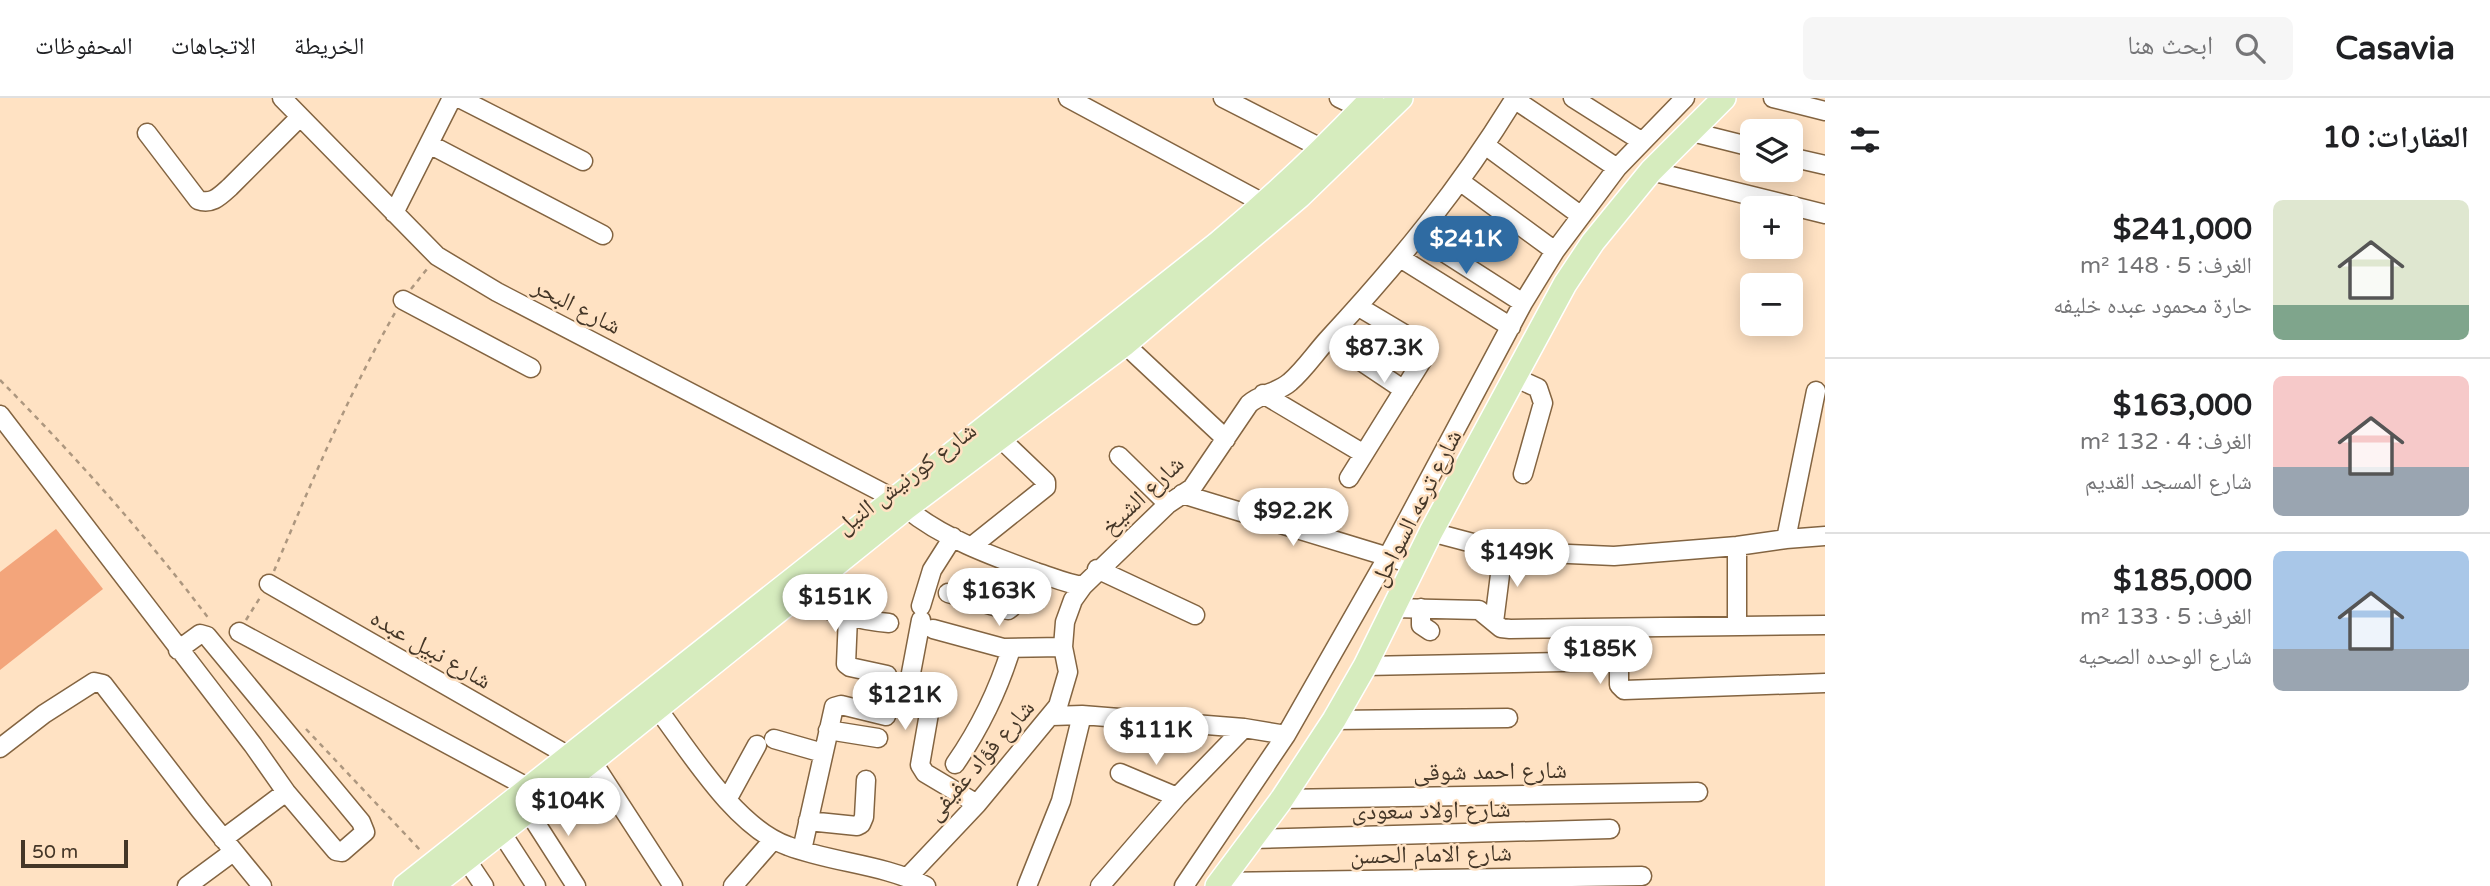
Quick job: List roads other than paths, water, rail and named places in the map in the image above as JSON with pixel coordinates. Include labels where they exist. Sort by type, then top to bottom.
[{"type":"main road","name":"شارع كورنيش النيل","points":[[405,886],[528,800],[592,761],[657,708],[709,656],[899,503],[1292,204],[1401,98]]},
{"type":"main road","name":"شارع ترعه السواحل","points":[[1218,884],[1282,799],[1334,720],[1365,666],[1431,532],[1572,274],[1650,171],[1724,98]]},
{"type":"main road","name":"شارع كورنيش النيل","points":[[432,886],[501,832],[569,756],[797,596],[899,503],[1001,439],[1265,204],[1367,104]]},
{"type":"street","name":"شارع البحر","points":[[282,98],[437,256],[497,292],[899,503]]},
{"type":"street","points":[[394,213],[452,98]]},
{"type":"street","points":[[459,98],[583,162]]},
{"type":"street","points":[[1068,98],[1265,204]]},
{"type":"street","points":[[1223,98],[1323,149]]},
{"type":"street","points":[[1339,98],[1367,104]]},
{"type":"street","points":[[1514,98],[1617,168]]},
{"type":"street","name":"شارع الشيخ","points":[[1083,586],[1097,569],[1200,479],[1249,404],[1263,394],[1289,383],[1360,307],[1420,237],[1461,182],[1514,98]]},
{"type":"street","points":[[1573,98],[1641,141]]},
{"type":"street","name":"شارع ترعه السواحل","points":[[1184,886],[1286,735],[1388,556],[1523,303],[1555,251],[1617,168],[1683,98]]},
{"type":"street","points":[[1773,98],[1825,111]]},
{"type":"street","points":[[147,133],[198,200],[204,202],[219,197],[300,117]]},
{"type":"street","points":[[1688,131],[1740,144]]},
{"type":"street","points":[[429,144],[603,235]]},
{"type":"street","points":[[1485,145],[1580,215]]},
{"type":"street","points":[[1803,160],[1825,165]]},
{"type":"street","points":[[1650,171],[1825,214]]},
{"type":"street","points":[[1461,182],[1555,251]]},
{"type":"street","points":[[1420,237],[1523,303]]},
{"type":"street","points":[[1402,259],[1511,327]]},
{"type":"street","points":[[403,299],[531,368]]},
{"type":"street","points":[[1349,478],[1428,349],[1360,307]]},
{"type":"street","points":[[1117,337],[1226,439]]},
{"type":"street","points":[[1328,339],[1404,390]]},
{"type":"street","points":[[1514,377],[1538,388],[1543,403],[1523,474]]},
{"type":"street","points":[[1786,539],[1816,391]]},
{"type":"street","points":[[1263,394],[1364,454]]},
{"type":"street","points":[[0,415],[178,650],[253,744],[286,792],[337,851],[342,852],[365,832],[361,822],[207,636],[200,634],[178,650]]},
{"type":"street","points":[[972,546],[1046,487],[1046,482],[1001,439]]},
{"type":"street","points":[[1119,456],[1175,499],[1415,565]]},
{"type":"street","points":[[899,503],[926,524],[972,546],[1024,568],[1083,586]]},
{"type":"street","points":[[1431,532],[1503,551],[1614,556],[1737,547],[1825,536]]},
{"type":"street","points":[[953,537],[932,570],[925,618],[911,673],[916,689],[929,697],[931,702],[920,765],[925,773],[976,804]]},
{"type":"street","points":[[1737,547],[1737,625]]},
{"type":"street","points":[[1494,622],[1503,551]]},
{"type":"street","points":[[947,593],[1008,610],[1013,607],[1024,568]]},
{"type":"street","points":[[1097,569],[1195,615]]},
{"type":"street","name":"شارع نبيل عبده","points":[[269,584],[569,756]]},
{"type":"street","name":"شارع فؤاد عفيفى","points":[[908,877],[1052,716],[1066,683],[1068,671],[1063,647],[1069,611],[1083,586]]},
{"type":"street","points":[[797,596],[822,610],[889,623]]},
{"type":"street","points":[[1394,608],[1479,610],[1501,628],[1510,629],[1825,625]]},
{"type":"street","points":[[1421,608],[1421,625],[1430,631]]},
{"type":"street","points":[[848,617],[846,664],[887,675]]},
{"type":"street","points":[[925,618],[1011,649],[1063,647]]},
{"type":"street","points":[[239,632],[528,800],[576,886]]},
{"type":"street","points":[[955,764],[982,721],[1011,649]]},
{"type":"street","points":[[1365,666],[1614,662],[1619,668],[1619,685],[1624,690],[1825,683]]},
{"type":"street","points":[[0,748],[44,714],[99,681],[261,886]]},
{"type":"street","points":[[802,850],[834,707],[837,705],[886,716]]},
{"type":"street","points":[[657,708],[727,800],[749,824],[773,840],[908,877],[926,886]]},
{"type":"street","points":[[1052,716],[1082,715],[1244,727],[1286,735]]},
{"type":"street","points":[[1027,886],[1061,801],[1082,715]]},
{"type":"street","points":[[1334,720],[1508,718]]},
{"type":"street","points":[[1100,886],[1177,797],[1244,727]]},
{"type":"street","points":[[828,730],[878,738]]},
{"type":"street","points":[[727,800],[765,742],[823,753]]},
{"type":"street","points":[[592,761],[673,886]]},
{"type":"street","points":[[1120,773],[1177,797]]},
{"type":"street","points":[[808,821],[857,826],[861,824],[864,817],[866,780]]},
{"type":"street","points":[[187,886],[286,792]]},
{"type":"street","name":"شارع احمد شوقى","points":[[1282,799],[1698,792]]},
{"type":"street","name":"شارع اولاد سعودى","points":[[1252,838],[1610,830]]},
{"type":"street","points":[[501,832],[537,886]]},
{"type":"street","points":[[736,885],[773,840]]},
{"type":"street","points":[[466,859],[484,886]]},
{"type":"street","name":"شارع الامام الحسن","points":[[1218,884],[1643,876]]}]
